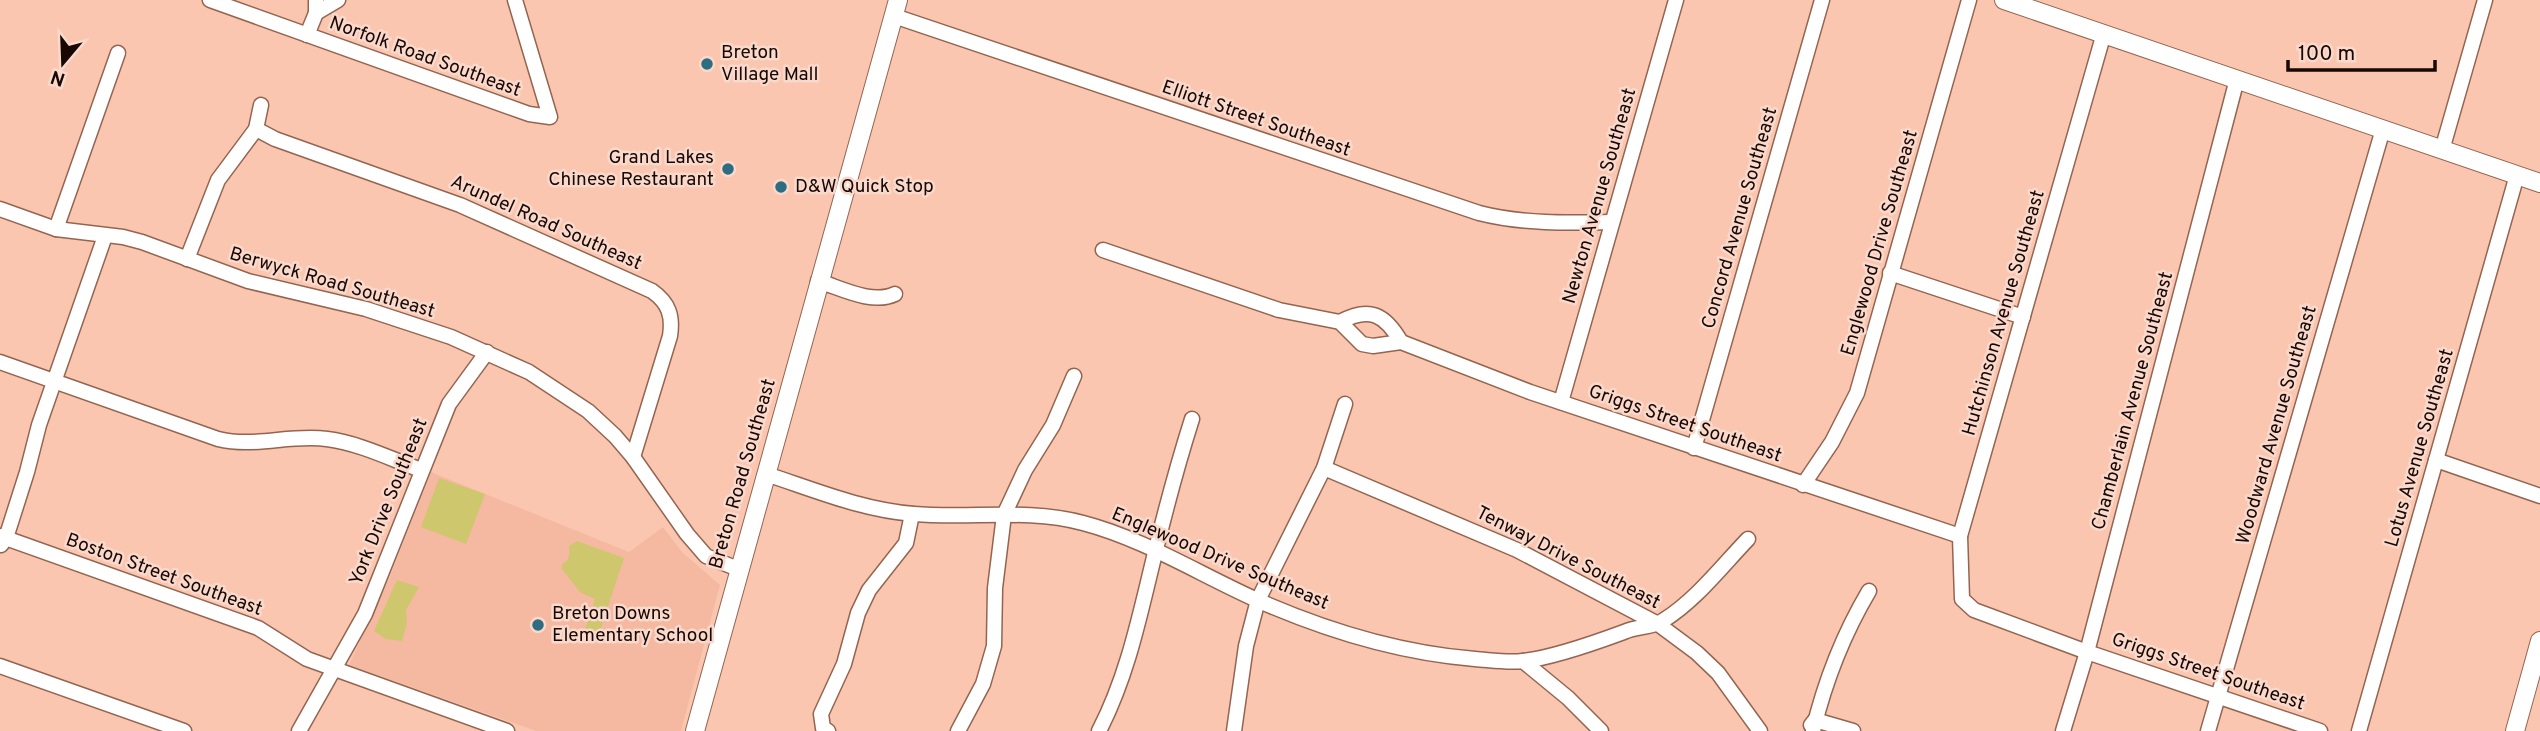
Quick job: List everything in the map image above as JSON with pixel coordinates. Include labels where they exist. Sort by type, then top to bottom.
[{"type":"main road","points":[[2004,0],[2540,183]]},
{"type":"main road","name":"Breton Road Southeast","points":[[695,731],[896,8]]},
{"type":"main road","points":[[2515,731],[2540,641]]},
{"type":"street","name":"Norfolk Road Southeast","points":[[210,0],[528,114],[550,117],[517,2]]},
{"type":"street","points":[[307,35],[316,6],[338,0]]},
{"type":"street","name":"Newton Avenue Southeast","points":[[1560,402],[1676,0]]},
{"type":"street","name":"Concord Avenue Southeast","points":[[1694,448],[1822,0]]},
{"type":"street","name":"Englewood Drive Southeast","points":[[1803,485],[1832,442],[1857,393],[1969,0]]},
{"type":"street","points":[[2442,150],[2485,0]]},
{"type":"street","name":"Elliott Street Southeast","points":[[896,8],[1479,213],[1500,219],[1532,222],[1612,222]]},
{"type":"street","name":"Hutchinson Avenue Southeast","points":[[1966,604],[1962,599],[1961,536],[2104,33]]},
{"type":"street","points":[[56,229],[118,54]]},
{"type":"street","name":"Chamberlain Avenue Southeast","points":[[2063,731],[2087,652],[2237,79]]},
{"type":"street","points":[[187,259],[218,180],[256,130],[261,105]]},
{"type":"street","name":"Arundel Road Southeast","points":[[256,130],[460,205],[652,291],[664,299],[672,322],[670,336],[633,457]]},
{"type":"street","name":"Woodward Avenue Southeast","points":[[2208,731],[2383,130]]},
{"type":"street","name":"Lotus Avenue Southeast","points":[[2359,731],[2517,175]]},
{"type":"street","name":"Berwyck Road Southeast","points":[[0,209],[56,229],[142,242],[247,281],[366,309],[451,337],[529,372],[588,411],[633,457],[687,534],[706,556],[738,569]]},
{"type":"street","points":[[2,540],[105,236]]},
{"type":"street","name":"Griggs Street Southeast","points":[[1104,250],[1288,313],[1340,323],[1363,314],[1379,316],[1388,323],[1401,342]]},
{"type":"street","points":[[1890,273],[2023,317]]},
{"type":"street","points":[[818,281],[872,297],[885,298],[895,294]]},
{"type":"street","name":"Griggs Street Southeast","points":[[1340,323],[1362,344],[1373,346],[1401,342],[1530,392],[1961,536]]},
{"type":"street","name":"York Drive Southeast","points":[[299,731],[365,614],[449,404],[487,352]]},
{"type":"street","points":[[0,362],[218,439],[234,443],[260,443],[295,437],[328,439],[421,470]]},
{"type":"street","points":[[958,731],[983,684],[994,646],[996,581],[1004,515],[1025,470],[1053,425],[1074,376]]},
{"type":"street","points":[[1234,731],[1247,646],[1258,600],[1324,468],[1346,404]]},
{"type":"street","points":[[1099,731],[1122,679],[1192,419]]},
{"type":"street","points":[[2436,460],[2540,496]]},
{"type":"street","name":"Tenway Drive Southeast","points":[[1324,468],[1517,550],[1658,624],[1713,668],[1761,730]]},
{"type":"street","name":"Englewood Drive Southeast","points":[[766,474],[853,503],[912,514],[1037,515],[1069,519],[1115,533],[1258,600],[1332,628],[1410,651],[1460,658],[1523,661],[1586,645],[1631,629],[1658,624],[1674,613],[1748,539]]},
{"type":"street","points":[[825,729],[821,714],[844,664],[858,613],[869,590],[906,543],[912,514]]},
{"type":"street","name":"Boston Street Southeast","points":[[2,540],[258,628],[307,659],[507,731]]},
{"type":"street","points":[[1853,731],[1811,727],[1849,626],[1869,591]]},
{"type":"street","name":"Griggs Street Southeast","points":[[1966,604],[1974,610],[2087,652],[2320,731]]},
{"type":"street","points":[[1523,661],[1568,698],[1601,731]]},
{"type":"street","points":[[0,666],[184,731]]},
{"type":"shaded area","name":"Breton Downs Elementary School","points":[[431,472],[629,552],[663,527],[682,552],[720,585],[681,731],[536,731],[349,665],[389,579]]},
{"type":"shaded area","points":[[439,478],[485,494],[466,544],[421,527]]},
{"type":"shaded area","points":[[577,541],[624,558],[599,634],[585,630],[595,599],[580,592],[562,569],[562,564],[569,557],[569,546]]},
{"type":"shaded area","points":[[397,580],[419,587],[406,610],[407,623],[402,641],[386,639],[374,631]]},
{"type":"place","name":"Breton Village Mall","points":[[707,64]]},
{"type":"place","name":"Grand Lakes Chinese Restaurant","points":[[728,169]]},
{"type":"place","name":"D&W Quick Stop","points":[[781,187]]},
{"type":"place","name":"Breton Downs Elementary School","points":[[538,625]]}]
